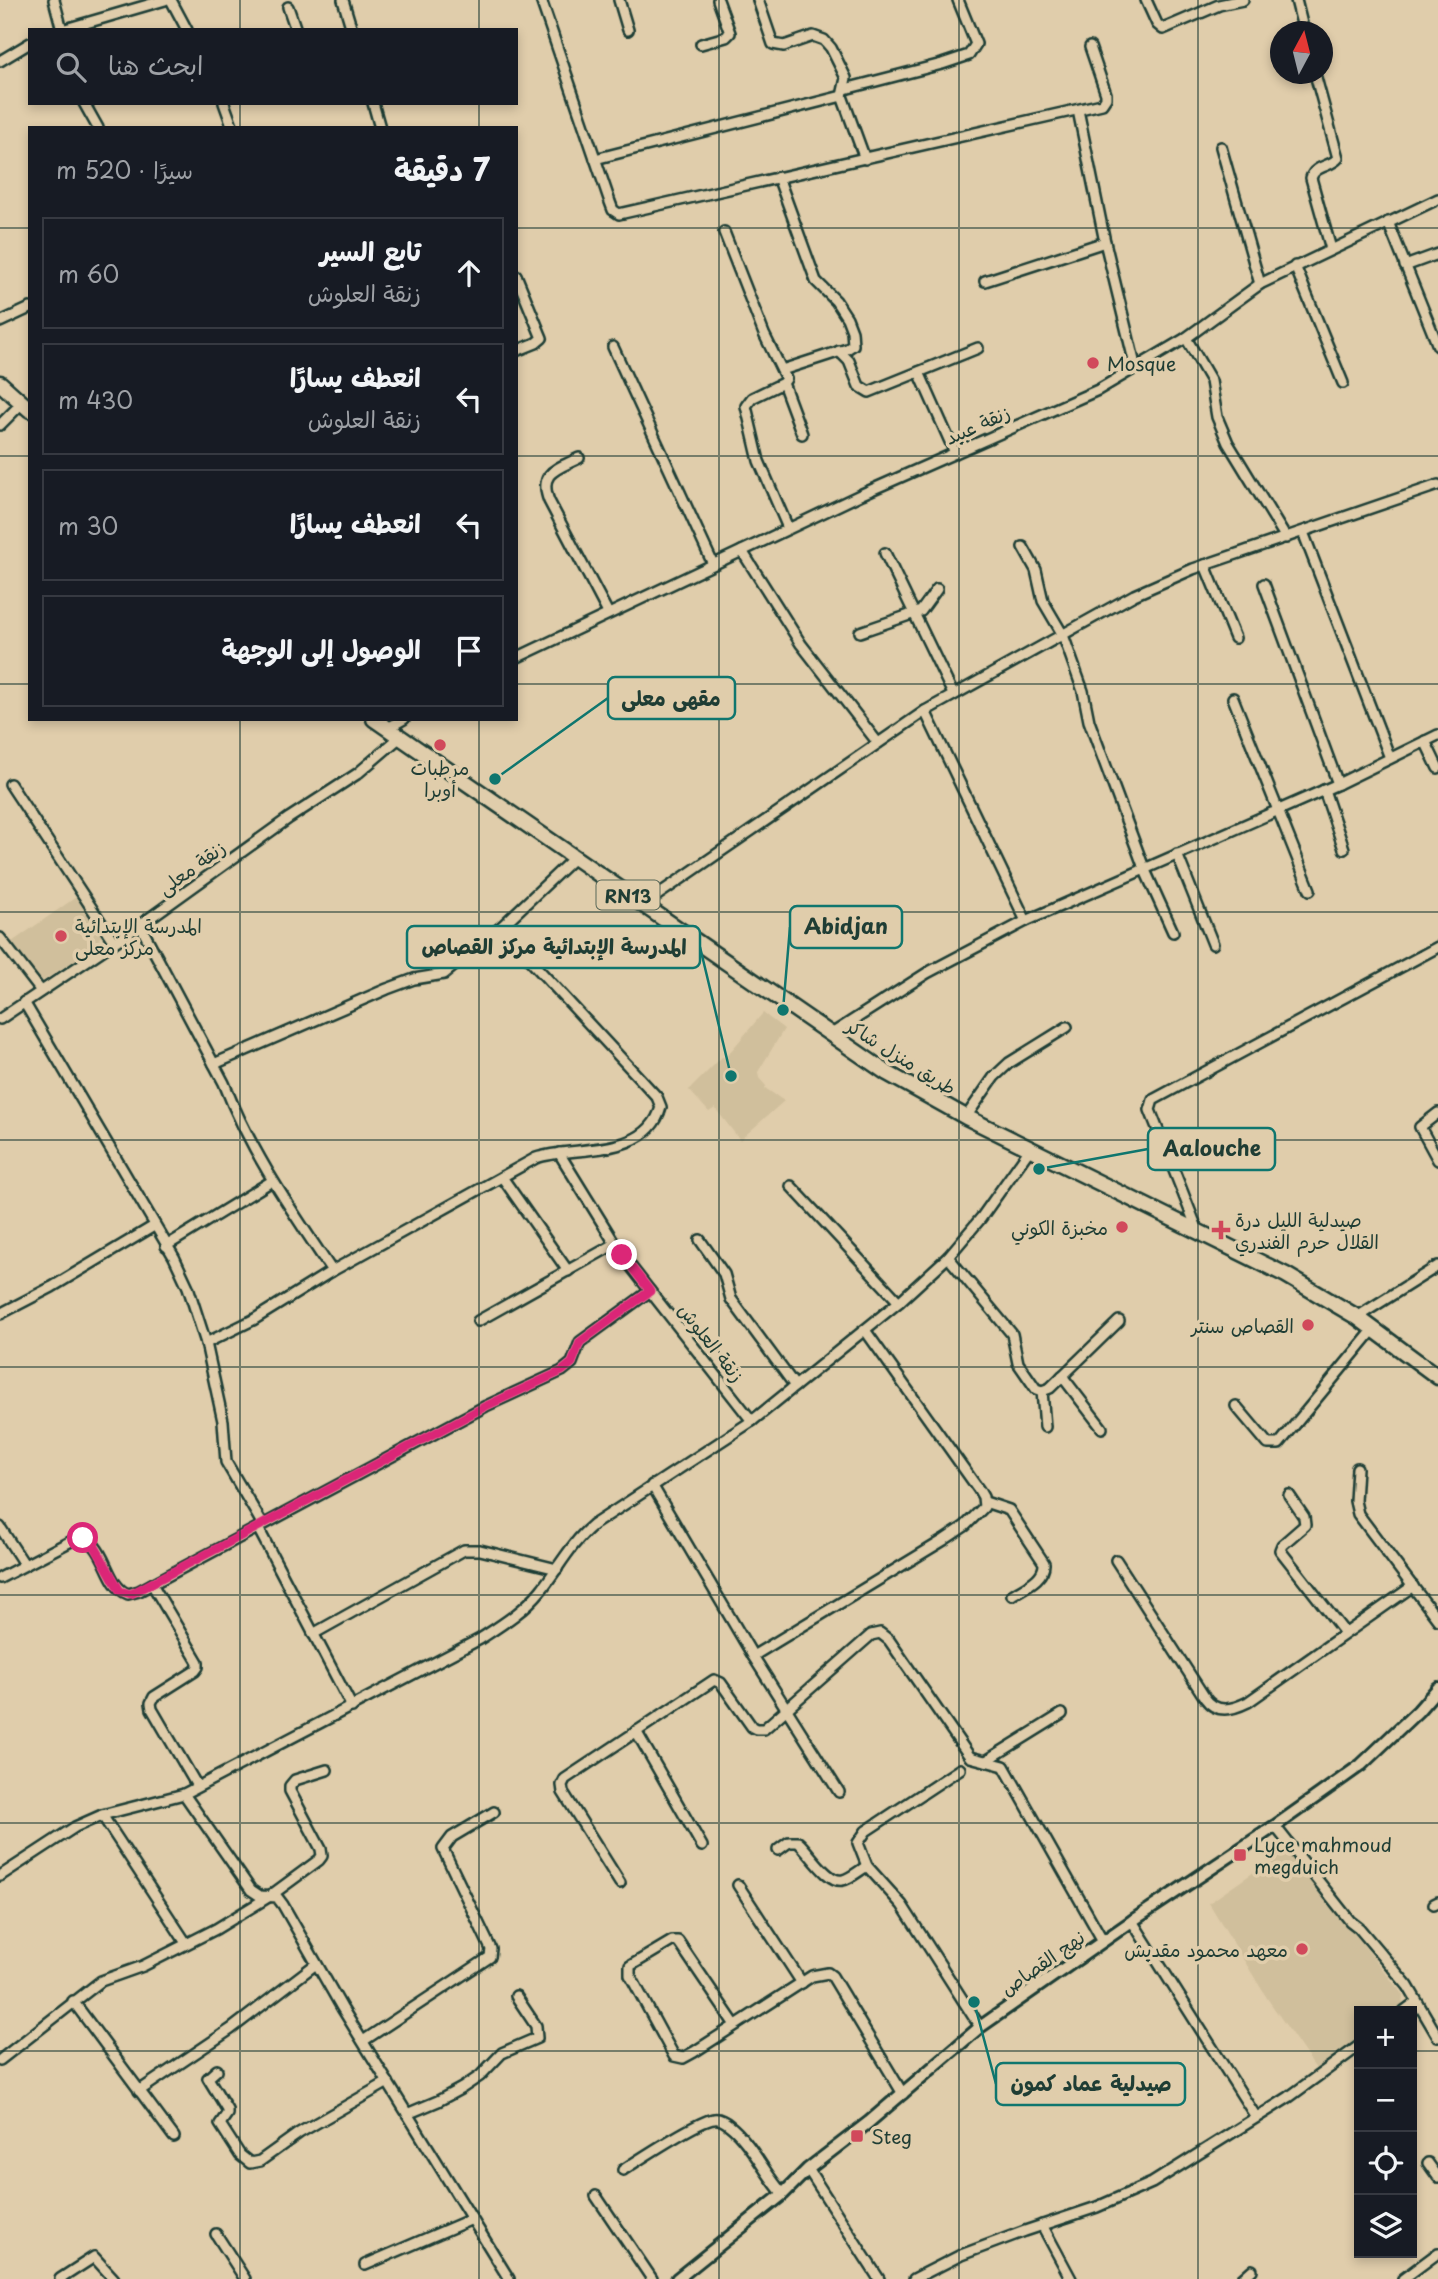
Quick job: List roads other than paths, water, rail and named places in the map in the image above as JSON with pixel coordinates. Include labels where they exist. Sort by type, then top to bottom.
[{"type":"main road","points":[[0,383],[26,406]]},
{"type":"main road","name":"طريق منزل شاكر","points":[[376,721],[887,1073],[966,1117],[1286,1275],[1357,1317],[1438,1377]]},
{"type":"street","points":[[54,0],[62,28],[165,0]]},
{"type":"street","points":[[171,0],[186,28]]},
{"type":"street","points":[[343,0],[351,28]]},
{"type":"street","points":[[541,0],[613,210],[619,214],[1101,104],[1106,98],[1090,47]]},
{"type":"street","points":[[619,0],[628,30]]},
{"type":"street","points":[[701,44],[726,37],[730,33],[718,0]]},
{"type":"street","points":[[758,0],[773,44],[785,46],[813,36],[824,40],[831,48],[846,78],[844,93],[865,159]]},
{"type":"street","points":[[595,159],[844,93],[969,55],[976,44],[958,0]]},
{"type":"street","points":[[1146,0],[1157,24],[1163,29],[1218,3],[1243,0]]},
{"type":"street","points":[[1296,0],[1301,21]]},
{"type":"street","points":[[288,7],[295,28]]},
{"type":"street","points":[[0,61],[28,44]]},
{"type":"street","points":[[1318,84],[1338,158],[1335,162],[1317,169],[1311,178],[1331,249]]},
{"type":"street","points":[[85,105],[96,126]]},
{"type":"street","points":[[225,105],[232,126]]},
{"type":"street","points":[[374,105],[379,126]]},
{"type":"street","points":[[1078,110],[1105,242],[1136,369]]},
{"type":"street","points":[[1221,147],[1260,284]]},
{"type":"street","points":[[778,177],[816,281],[836,301],[847,318],[853,345],[782,370]]},
{"type":"street","name":"زنقة عبيد","points":[[518,657],[789,528],[1098,390],[1186,338],[1260,284],[1438,199]]},
{"type":"street","points":[[1388,222],[1438,346]]},
{"type":"street","points":[[724,232],[764,334],[786,379],[752,398],[746,406],[759,461],[789,528]]},
{"type":"street","points":[[985,281],[1105,242]]},
{"type":"street","points":[[1405,266],[1438,254]]},
{"type":"street","points":[[1295,266],[1343,383]]},
{"type":"street","points":[[518,280],[542,338],[518,350]]},
{"type":"street","points":[[0,322],[28,308]]},
{"type":"street","points":[[1186,338],[1211,381],[1217,417],[1228,443],[1286,538]]},
{"type":"street","points":[[613,347],[713,564]]},
{"type":"street","points":[[839,351],[849,361],[859,386],[869,392],[978,348]]},
{"type":"street","points":[[919,372],[954,453]]},
{"type":"street","points":[[783,383],[802,434]]},
{"type":"street","points":[[0,425],[26,406]]},
{"type":"street","points":[[579,458],[550,474],[544,487],[608,613]]},
{"type":"street","points":[[643,905],[925,711],[1149,587],[1205,565],[1438,485]]},
{"type":"street","points":[[1303,532],[1390,758]]},
{"type":"street","points":[[1023,547],[1036,570],[1043,601],[1063,635],[1083,691],[1089,721],[1144,868],[1173,932]]},
{"type":"street","points":[[742,551],[801,644],[878,743]]},
{"type":"street","points":[[885,553],[953,694]]},
{"type":"street","points":[[1205,565],[1235,638]]},
{"type":"street","points":[[1264,584],[1338,784]]},
{"type":"street","points":[[860,632],[915,615],[923,610],[937,589]]},
{"type":"street","points":[[1233,698],[1310,890]]},
{"type":"street","points":[[925,711],[1027,921]]},
{"type":"street","points":[[386,729],[400,721]]},
{"type":"street","points":[[830,1035],[927,973],[1027,921],[1338,784],[1438,735]]},
{"type":"street","name":"زنقة معلى","points":[[0,1019],[140,925],[289,818],[358,774],[399,738]]},
{"type":"street","points":[[1425,741],[1438,768]]},
{"type":"street","points":[[10,784],[114,942]]},
{"type":"street","points":[[1324,790],[1344,849]]},
{"type":"street","points":[[1177,854],[1213,944]]},
{"type":"street","points":[[214,1064],[387,989],[414,979],[442,976],[500,928],[575,857]]},
{"type":"street","points":[[140,925],[272,1181],[331,1271]]},
{"type":"street","points":[[206,1343],[253,1320],[331,1271],[536,1158],[594,1150],[633,1139],[651,1126],[659,1116],[661,1107],[657,1097],[500,928]]},
{"type":"street","points":[[0,939],[41,991]]},
{"type":"street","points":[[1198,1231],[1150,1111],[1153,1100],[1438,947]]},
{"type":"street","points":[[24,1002],[188,1287],[206,1343],[223,1421],[226,1462],[352,1707]]},
{"type":"street","points":[[966,1117],[994,1077],[1009,1063],[1067,1027]]},
{"type":"street","points":[[1438,1113],[1420,1127],[1438,1160]]},
{"type":"street","points":[[0,1876],[75,1827],[102,1815],[184,1794],[480,1639],[513,1618],[541,1591],[586,1530],[752,1421],[899,1303],[948,1257],[981,1218],[1030,1149]]},
{"type":"street","name":"زنقة العلوش","points":[[559,1153],[615,1244],[752,1421]]},
{"type":"street","points":[[502,1177],[568,1271]]},
{"type":"street","points":[[166,1246],[272,1181]]},
{"type":"street","points":[[791,1186],[899,1303]]},
{"type":"street","points":[[0,1314],[52,1287],[153,1226]]},
{"type":"street","points":[[700,1240],[724,1274],[731,1299],[795,1386]]},
{"type":"street","points":[[478,1321],[615,1244]]},
{"type":"street","points":[[948,1257],[1012,1335],[1018,1363],[1036,1389],[1042,1391],[1050,1388],[1119,1321]]},
{"type":"street","points":[[1357,1317],[1438,1266]]},
{"type":"street","points":[[0,1578],[75,1539],[83,1538],[94,1545],[120,1591],[131,1594],[486,1406],[562,1371],[572,1363],[580,1342],[650,1291]]},
{"type":"street","points":[[1236,1406],[1268,1444],[1279,1444],[1374,1329]]},
{"type":"street","points":[[753,1656],[944,1540],[983,1509],[985,1502],[979,1490],[865,1330]]},
{"type":"street","points":[[1062,1376],[1102,1429]]},
{"type":"street","points":[[1042,1391],[1045,1427]]},
{"type":"street","points":[[1357,1468],[1356,1510],[1438,1620]]},
{"type":"street","points":[[652,1485],[753,1656],[839,1792]]},
{"type":"street","points":[[1289,1495],[1306,1522],[1280,1550],[1345,1633]]},
{"type":"street","points":[[985,1502],[1004,1507],[1011,1512],[1044,1563],[1045,1568],[1039,1577],[1012,1594]]},
{"type":"street","points":[[0,1527],[24,1564]]},
{"type":"street","points":[[313,1634],[464,1550],[480,1550],[557,1569]]},
{"type":"street","points":[[1116,1560],[1205,1698],[1210,1705],[1218,1709],[1236,1708],[1248,1702],[1413,1586]]},
{"type":"street","points":[[152,1584],[198,1662],[195,1671],[154,1697],[151,1703],[197,1786]]},
{"type":"street","points":[[620,1882],[563,1791],[565,1779],[714,1680],[721,1684],[752,1727],[764,1729],[871,1636],[880,1633],[889,1640],[967,1753],[974,1759],[1004,1766],[1103,1941]]},
{"type":"street","name":"نهج القصاص","points":[[677,2279],[783,2194],[808,2169],[903,2094],[980,2027],[1361,1765],[1418,1711],[1438,1688]]},
{"type":"street","points":[[986,1761],[1062,1714]]},
{"type":"street","points":[[636,1731],[702,1846]]},
{"type":"street","points":[[960,1769],[860,1836],[859,1849],[867,1866],[902,1905],[980,2027]]},
{"type":"street","points":[[0,2060],[101,1981],[144,1966],[216,1929],[321,1858],[321,1849],[290,1791],[290,1786],[302,1777],[327,1770]]},
{"type":"street","points":[[184,1794],[251,1889],[260,1896],[270,1895],[281,1901],[316,1964],[509,2279]]},
{"type":"street","points":[[363,2041],[490,1957],[491,1949],[443,1849],[452,1837],[495,1812]]},
{"type":"street","points":[[102,1815],[186,1944]]},
{"type":"street","points":[[1275,1826],[1350,1921],[1408,1986],[1438,2037]]},
{"type":"street","points":[[778,1850],[789,1842],[799,1842],[829,1876],[836,1880],[845,1880],[867,1866]]},
{"type":"street","points":[[738,1885],[802,1983]]},
{"type":"street","points":[[1132,1921],[1256,2117]]},
{"type":"street","points":[[735,2025],[678,1941],[672,1941],[630,1966],[630,1975],[676,2058],[683,2058],[818,1974],[828,1973],[903,2094]]},
{"type":"street","points":[[139,2091],[231,2029],[316,1964]]},
{"type":"street","points":[[407,2114],[450,2094],[480,2076],[502,2053],[537,2038],[536,2026],[516,1996]]},
{"type":"street","points":[[73,2001],[174,2137]]},
{"type":"street","points":[[1411,2006],[1416,2002]]},
{"type":"street","points":[[914,2279],[961,2255],[1097,2207],[1152,2183],[1289,2097],[1354,2050]]},
{"type":"street","points":[[216,2070],[208,2078],[227,2109],[220,2126],[244,2160],[250,2163],[260,2161],[299,2133],[388,2082]]},
{"type":"street","points":[[623,2169],[691,2129],[712,2119],[720,2120],[729,2124],[745,2142],[783,2194]]},
{"type":"street","points":[[1428,2163],[1438,2177]]},
{"type":"street","points":[[808,2169],[879,2279]]},
{"type":"street","points":[[596,2196],[652,2279]]},
{"type":"street","points":[[365,2265],[472,2219]]},
{"type":"street","points":[[1042,2225],[1070,2279]]},
{"type":"street","points":[[216,2234],[245,2279]]},
{"type":"street","points":[[1403,2279],[1438,2253]]},
{"type":"street","points":[[60,2279],[94,2257],[114,2279]]},
{"type":"street","points":[[1242,2279],[1252,2270]]},
{"type":"place","name":"Mosque","points":[[1093,363]]},
{"type":"place","name":"مرطبات أوبرا","points":[[440,745]]},
{"type":"place","name":"مقهى معلى","points":[[495,779]]},
{"type":"place","name":"المدرسة الإبتدائية مركز معلى","points":[[61,936]]},
{"type":"place","name":"Abidjan","points":[[783,1010]]},
{"type":"place","name":"المدرسة الإبتدائية مركز القصاص","points":[[731,1076]]},
{"type":"place","name":"Aalouche","points":[[1039,1169]]},
{"type":"place","name":"مخبزة الكوني","points":[[1122,1227]]},
{"type":"place","name":"صيدلية الليل درة القلال حرم الفندري","points":[[1221,1230]]},
{"type":"place","name":"القصاص سنتر","points":[[1308,1325]]},
{"type":"place","name":"Lyce mahmoud megduich","points":[[1240,1855]]},
{"type":"place","name":"معهد محمود مقديش","points":[[1302,1949]]},
{"type":"place","name":"صيدلية عماد كمون","points":[[974,2002]]},
{"type":"place","name":"Steg","points":[[857,2136]]}]
